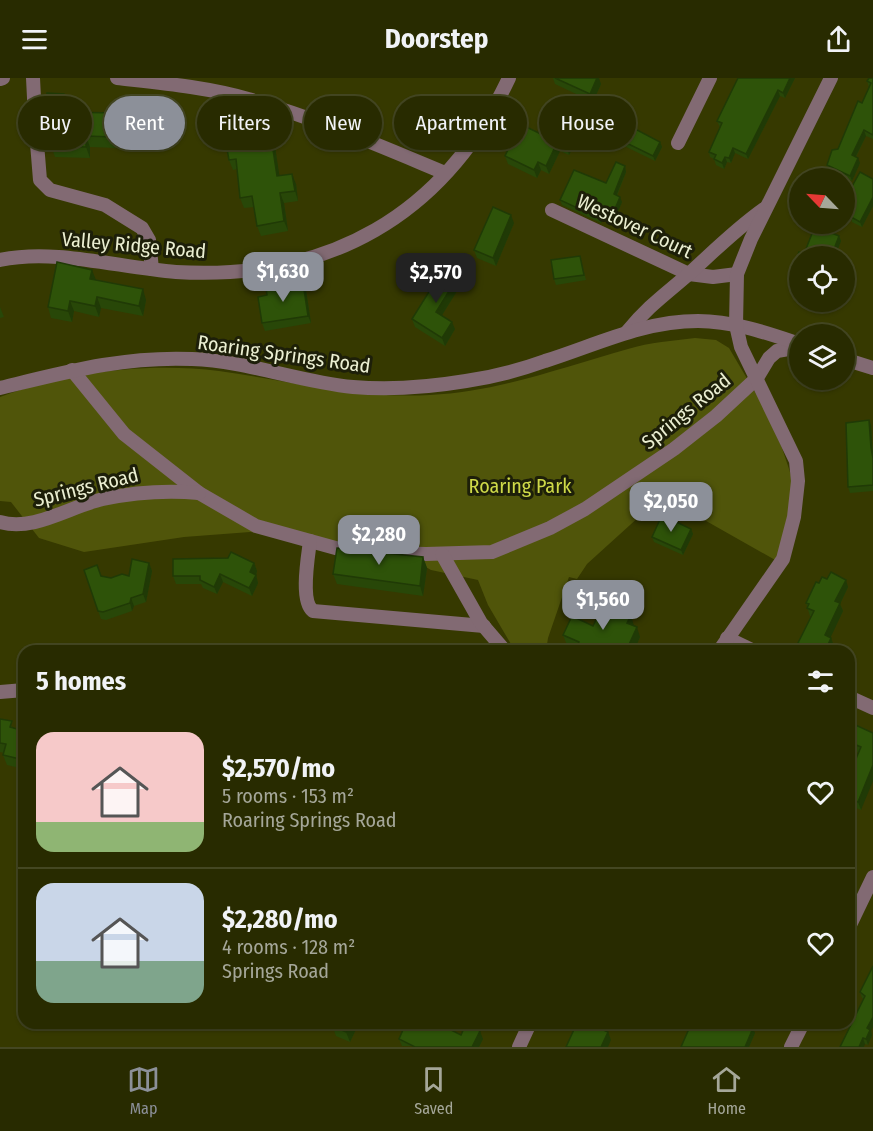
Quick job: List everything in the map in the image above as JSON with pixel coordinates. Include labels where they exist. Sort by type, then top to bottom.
[{"type":"street","points":[[33,78],[40,180],[50,190],[105,205],[142,228],[149,240],[152,269]]},
{"type":"street","points":[[117,78],[191,87],[247,98],[330,126],[445,173]]},
{"type":"street","name":"Valley Ridge Road","points":[[0,260],[29,255],[177,272],[283,265],[321,255],[384,228],[402,215],[445,173],[484,129],[509,78]]},
{"type":"street","points":[[678,143],[710,78]]},
{"type":"street","points":[[722,645],[783,559],[794,517],[798,482],[796,461],[741,347],[736,325],[737,274],[766,208],[831,78]]},
{"type":"street","points":[[627,332],[646,308],[689,274],[737,228],[766,208]]},
{"type":"street","name":"Westover Court","points":[[552,210],[689,274],[713,277],[737,274]]},
{"type":"street","name":"Roaring Springs Road","points":[[0,388],[129,359],[192,359],[232,363],[352,387],[420,386],[492,376],[545,362],[627,332],[671,322],[700,321],[736,325],[789,342]]},
{"type":"street","name":"Springs Road","points":[[72,370],[124,434],[199,493],[256,526],[350,552],[442,554],[492,552],[550,528],[585,509],[674,449],[757,378],[769,358],[777,351],[789,348]]},
{"type":"street","points":[[855,362],[873,368]]},
{"type":"street","name":"Springs Road","points":[[0,522],[18,524],[49,518],[100,500],[161,490],[199,493]]},
{"type":"street","points":[[310,541],[306,573],[307,603],[313,611],[484,626]]},
{"type":"street","points":[[442,554],[484,626],[500,645]]},
{"type":"street","points":[[727,638],[742,645]]},
{"type":"street","points":[[0,692],[18,690]]},
{"type":"street","points":[[855,700],[873,708]]},
{"type":"street","points":[[855,914],[873,877]]},
{"type":"street","points":[[519,1047],[527,1029]]},
{"type":"street","points":[[791,1047],[800,1029]]},
{"type":"green space","name":"Roaring Park","points":[[695,338],[716,340],[729,348],[762,404],[782,448],[793,481],[791,513],[777,561],[662,496],[587,564],[577,579],[569,577],[547,645],[511,645],[488,605],[478,580],[431,570],[419,563],[250,532],[184,537],[84,552],[39,538],[11,502],[0,501],[0,397],[53,381],[108,371],[192,369],[219,371],[350,392],[403,396],[430,395],[505,384],[653,343]]},
{"type":"building","points":[[555,78],[597,78],[590,94]]},
{"type":"building","points":[[738,78],[790,78],[783,93],[778,90],[746,154],[733,148],[729,158],[725,157],[722,163],[714,159],[716,155],[709,152],[722,123],[717,121]]},
{"type":"building","points":[[873,78],[873,135],[864,130],[852,155],[858,158],[854,168],[833,168],[827,165],[832,150],[838,149],[858,101],[862,103],[871,83],[867,81]]},
{"type":"building","points":[[47,93],[64,94],[64,96],[47,96]]},
{"type":"building","points":[[92,113],[104,113],[104,137],[92,136]]},
{"type":"building","points":[[527,127],[539,133],[539,150],[554,150],[546,166],[538,162],[534,170],[505,156],[508,150],[527,150]]},
{"type":"building","points":[[636,129],[660,142],[653,156],[636,148]]},
{"type":"building","points":[[227,150],[273,150],[277,176],[292,174],[295,191],[280,193],[284,221],[257,226],[252,196],[240,198],[236,159],[229,160]]},
{"type":"building","points":[[616,162],[625,166],[614,194],[620,197],[612,216],[603,211],[599,218],[560,200],[574,170],[606,183]]},
{"type":"building","points":[[860,172],[873,179],[873,197],[860,222],[855,219],[855,181]]},
{"type":"building","points":[[493,207],[511,215],[493,258],[474,250]]},
{"type":"building","points":[[812,234],[839,236],[835,246],[807,246]]},
{"type":"building","points":[[580,256],[584,275],[554,279],[551,260]]},
{"type":"building","points":[[57,262],[92,270],[90,279],[143,289],[139,306],[97,297],[95,306],[70,301],[68,311],[48,307]]},
{"type":"building","points":[[445,266],[459,275],[436,312],[452,322],[442,338],[412,319]]},
{"type":"building","points":[[303,283],[308,316],[262,323],[258,297],[267,295],[266,288]]},
{"type":"building","points":[[869,420],[873,485],[848,487],[846,423]]},
{"type":"building","points":[[662,515],[691,529],[681,550],[652,537]]},
{"type":"building","points":[[337,548],[423,557],[420,586],[333,574]]},
{"type":"building","points":[[231,552],[254,563],[250,572],[256,575],[249,588],[220,574],[214,587],[200,580],[200,576],[173,576],[173,559],[228,558]]},
{"type":"building","points":[[132,559],[149,563],[143,594],[131,598],[130,603],[103,612],[98,611],[84,570],[97,565],[101,576],[111,578],[122,574],[129,576]]},
{"type":"building","points":[[831,572],[846,580],[835,601],[840,603],[825,635],[831,638],[828,645],[802,645],[798,643],[814,611],[807,608],[809,604],[806,603],[816,582],[819,583],[822,577],[827,579]]},
{"type":"building","points":[[604,603],[631,615],[627,623],[637,627],[629,645],[578,645],[579,642],[563,635],[572,616],[593,626]]},
{"type":"building","points":[[0,719],[12,721],[10,727],[18,729],[18,759],[3,755],[6,744],[0,743]]},
{"type":"building","points":[[855,725],[873,733],[873,765],[858,802],[855,801],[855,761],[861,747],[855,744]]},
{"type":"building","points":[[873,966],[873,1017],[867,1028],[870,1030],[859,1047],[840,1047],[849,1029],[855,1029],[855,1016],[865,996],[860,992]]},
{"type":"building","points":[[403,1029],[449,1029],[461,1035],[464,1029],[480,1031],[472,1047],[415,1047],[399,1039]]},
{"type":"building","points":[[574,1029],[601,1029],[608,1032],[601,1047],[566,1047]]},
{"type":"building","points":[[689,1029],[753,1029],[745,1047],[681,1047]]}]
